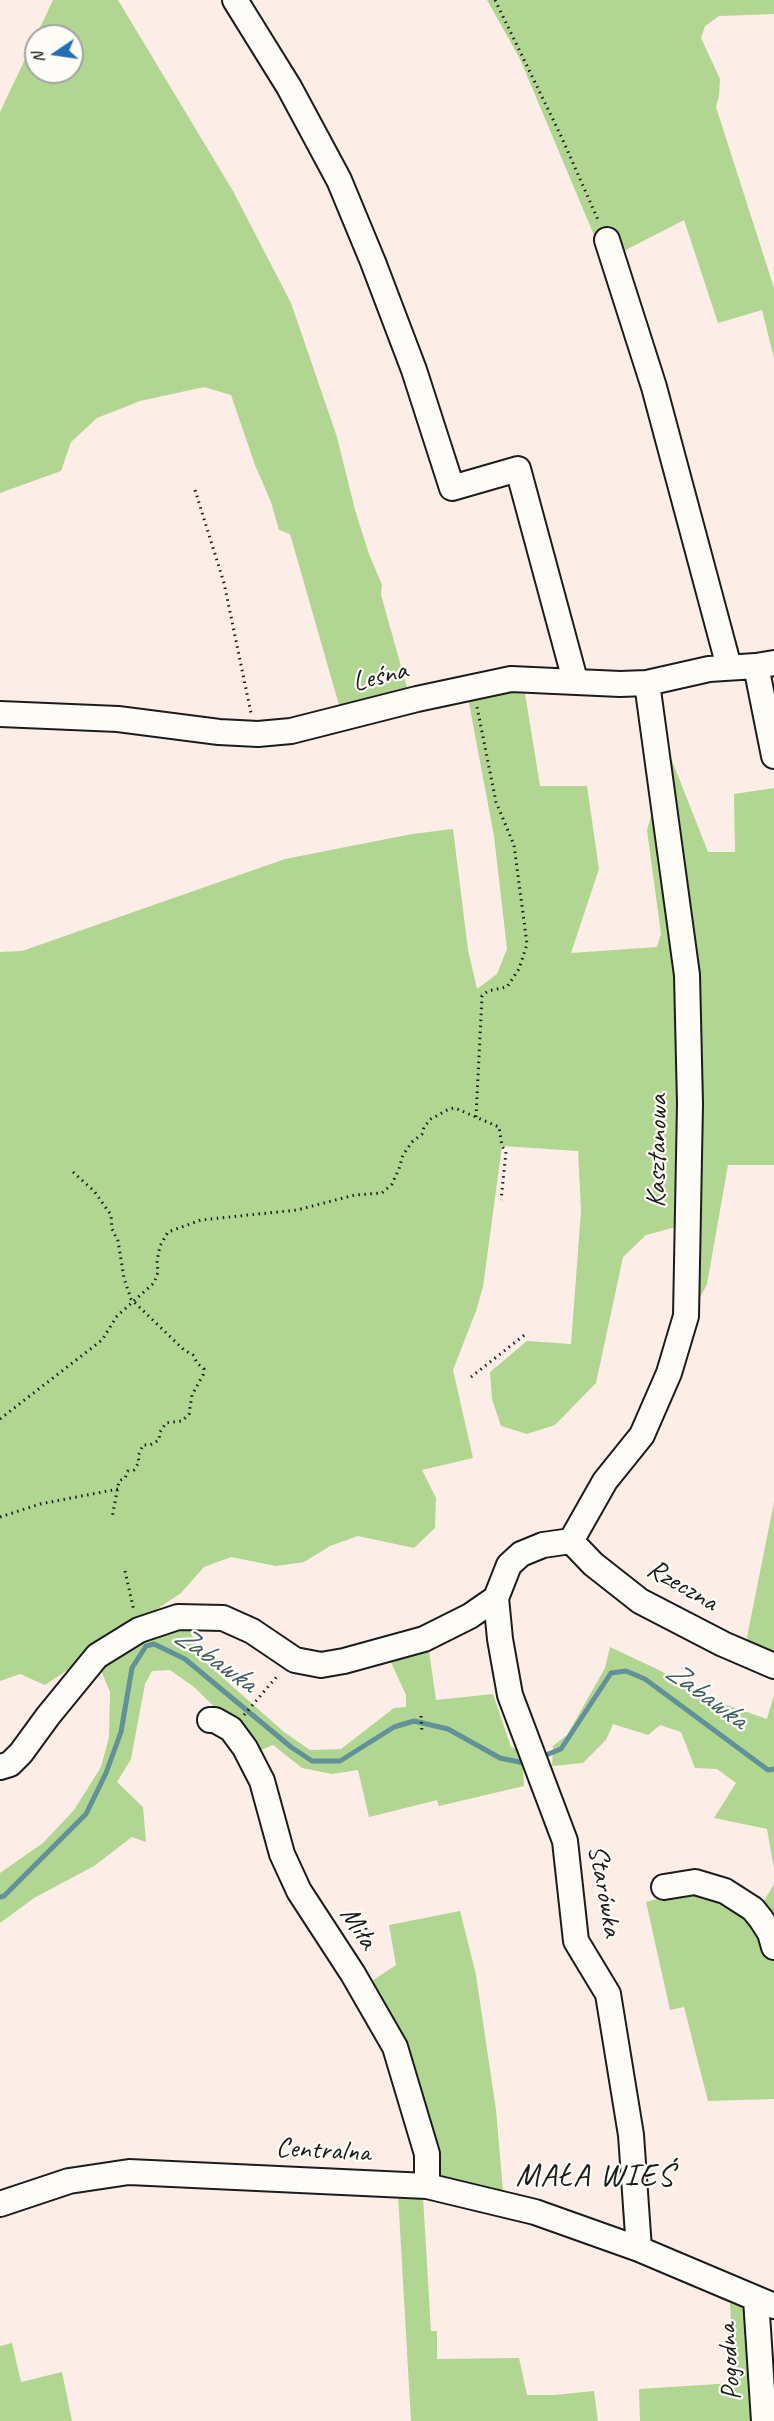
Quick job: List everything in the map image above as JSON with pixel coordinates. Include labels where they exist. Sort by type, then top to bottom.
[{"type":"street","points":[[235,0],[289,87],[339,180],[374,262],[402,338],[452,488],[518,469],[575,680]]},
{"type":"street","points":[[607,240],[654,387],[729,667]]},
{"type":"street","points":[[765,665],[774,756]]},
{"type":"street","name":"Leśna","points":[[0,714],[118,719],[219,732],[258,734],[291,731],[417,699],[511,679],[647,683],[709,669],[765,665]]},
{"type":"street","name":"Kasztanowa","points":[[571,1541],[605,1481],[642,1435],[669,1373],[686,1316],[690,1104],[687,975],[647,683]]},
{"type":"street","name":"Starówka","points":[[571,1541],[543,1545],[521,1554],[509,1565],[496,1598],[500,1639],[510,1695],[565,1841],[576,1941],[608,1994],[631,2135],[639,2249]]},
{"type":"street","name":"Rzeczna","points":[[571,1541],[593,1564],[640,1601],[723,1644],[774,1666]]},
{"type":"street","points":[[0,1767],[10,1764],[21,1753],[97,1656],[139,1630],[178,1617],[223,1618],[252,1631],[295,1660],[321,1665],[424,1639],[470,1616],[496,1598]]},
{"type":"street","name":"Miła","points":[[210,1720],[215,1720],[231,1730],[245,1748],[262,1781],[282,1854],[299,1891],[353,1974],[395,2047],[427,2154],[428,2186]]},
{"type":"street","points":[[664,1887],[695,1882],[725,1891],[753,1909],[766,1926],[774,1947]]},
{"type":"street","name":"Centralna","points":[[0,2204],[69,2181],[129,2172],[428,2186],[535,2212],[639,2249],[765,2303]]},
{"type":"street","name":"Pogodna","points":[[764,2421],[765,2303]]},
{"type":"path","points":[[495,0],[551,114],[607,240]]},
{"type":"path","points":[[195,490],[224,583],[249,708],[258,734]]},
{"type":"path","points":[[475,696],[496,802],[514,844],[527,944],[519,969],[507,987],[482,996],[476,1117]]},
{"type":"path","points":[[0,1419],[102,1340],[117,1316],[154,1282],[158,1272],[160,1246],[168,1232],[201,1220],[297,1210],[355,1195],[382,1193],[392,1184],[403,1155],[412,1142],[422,1134],[424,1127],[431,1119],[455,1107],[499,1127],[502,1146],[506,1152],[501,1200]]},
{"type":"path","points":[[73,1172],[94,1191],[111,1215],[112,1229],[118,1241],[124,1278],[134,1302],[184,1350],[193,1355],[204,1369],[203,1376],[192,1395],[189,1414],[182,1421],[166,1423],[160,1432],[159,1440],[143,1446],[138,1456],[139,1462],[134,1470],[128,1471],[125,1478],[119,1481],[112,1518]]},
{"type":"path","points":[[471,1377],[527,1333]]},
{"type":"path","points":[[0,1517],[40,1504],[118,1489]]},
{"type":"path","points":[[125,1571],[139,1630]]},
{"type":"path","points":[[253,1705],[272,1682],[295,1660]]},
{"type":"path","points":[[421,1716],[422,1733]]},
{"type":"green space","points":[[53,0],[118,0],[233,191],[291,303],[337,437],[355,510],[369,554],[382,585],[381,595],[408,691],[339,705],[290,534],[279,530],[271,502],[255,465],[231,395],[204,387],[140,401],[97,418],[71,442],[61,471],[0,493],[0,112],[24,61],[24,84],[84,84],[84,24],[42,24]]},
{"type":"green space","points":[[487,0],[774,0],[774,14],[719,16],[705,26],[701,38],[720,79],[716,107],[774,288],[774,358],[762,310],[718,323],[684,220],[616,255],[596,240],[520,59]]},
{"type":"green space","points":[[524,687],[540,786],[587,786],[599,869],[571,953],[657,947],[661,934],[647,830],[654,805],[658,725],[708,852],[735,852],[734,794],[774,788],[774,1165],[728,1165],[707,1284],[696,1306],[683,1225],[646,1235],[623,1257],[596,1383],[555,1425],[527,1434],[501,1426],[492,1399],[490,1372],[527,1341],[571,1344],[581,1211],[578,1151],[502,1146],[483,1287],[453,1370],[473,1458],[422,1470],[436,1498],[435,1528],[414,1548],[358,1536],[330,1546],[304,1562],[276,1566],[231,1557],[204,1567],[181,1593],[45,1685],[20,1674],[0,1681],[0,952],[22,951],[285,859],[412,834],[453,829],[468,950],[477,989],[497,974],[507,949],[494,836],[468,698]]},
{"type":"green space","points":[[774,1502],[774,1656],[745,1647]]},
{"type":"green space","points":[[187,1625],[205,1662],[284,1732],[310,1750],[341,1749],[394,1708],[406,1707],[406,1695],[388,1656],[428,1644],[436,1700],[493,1694],[511,1747],[522,1751],[524,1786],[439,1806],[437,1800],[369,1817],[358,1770],[332,1774],[302,1768],[273,1745],[252,1754],[228,1720],[194,1687],[170,1670],[152,1671],[145,1684],[131,1759],[117,1782],[143,1807],[146,1842],[132,1837],[94,1866],[34,1898],[0,1923],[0,1873],[43,1843],[74,1810],[101,1767],[109,1737],[110,1692],[99,1666],[123,1645]]},
{"type":"green space","points":[[610,1647],[659,1670],[709,1699],[767,1719],[774,1695],[774,1869],[767,1829],[714,1818],[736,1783],[717,1769],[695,1768],[681,1732],[660,1725],[648,1735],[613,1724],[606,1740],[583,1763],[552,1766],[553,1746],[567,1735],[605,1668]]},
{"type":"green space","points":[[774,1884],[774,2099],[708,2101],[684,2007],[670,2010],[646,1902],[688,1891],[764,1901]]},
{"type":"green space","points":[[460,1911],[476,1975],[496,2110],[503,2191],[438,2180],[366,1985],[396,1965],[389,1925]]},
{"type":"green space","points":[[398,2194],[423,2197],[431,2331],[437,2331],[437,2359],[519,2358],[527,2395],[594,2391],[598,2421],[411,2421]]},
{"type":"green space","points":[[730,2303],[749,2310],[757,2421],[640,2421],[639,2389],[734,2383]]},
{"type":"green space","points":[[12,2343],[21,2382],[62,2372],[72,2421],[0,2421],[0,2346]]},
{"type":"waterway","name":"Zabawka","points":[[0,1897],[4,1896],[86,1814],[106,1773],[121,1732],[132,1668],[146,1646],[154,1644],[185,1659],[291,1747],[312,1761],[340,1761],[394,1727],[414,1721],[448,1729],[500,1758],[524,1763]]},
{"type":"waterway","name":"Zabawka","points":[[541,1757],[561,1749],[611,1673],[626,1671],[645,1679],[768,1770],[774,1769]]},
{"type":"district","name":"MAŁA WIEŚ","points":[[595,2177]]}]
